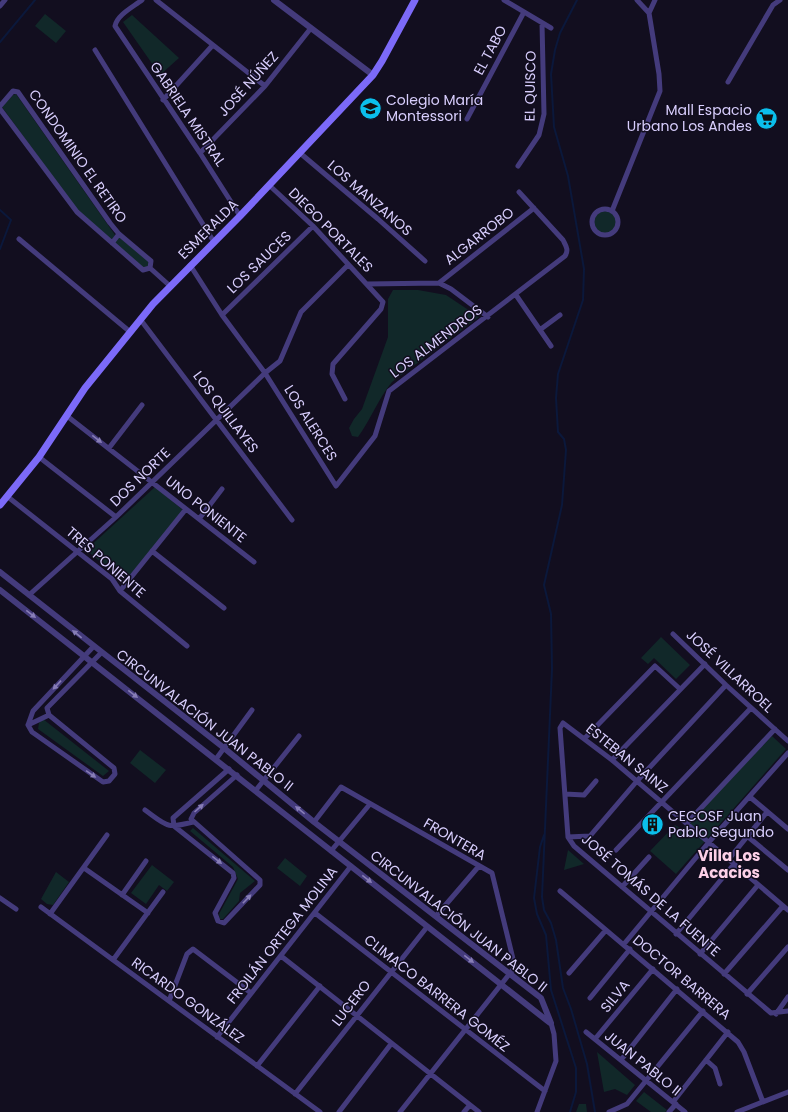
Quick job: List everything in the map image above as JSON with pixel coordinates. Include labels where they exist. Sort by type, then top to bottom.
[{"type":"main road","name":"ESMERALDA","points":[[0,505],[22,480],[85,388],[129,331],[190,265],[269,186],[373,75],[415,0]]},
{"type":"street","points":[[0,6],[5,0]]},
{"type":"street","name":"GABRIELA MISTRAL","points":[[142,0],[120,17],[116,22],[116,26],[240,216]]},
{"type":"street","points":[[156,0],[212,46],[265,86]]},
{"type":"street","points":[[274,0],[373,75]]},
{"type":"street","points":[[504,0],[551,28]]},
{"type":"street","points":[[637,0],[649,13]]},
{"type":"street","points":[[612,211],[660,91],[649,13],[655,0]]},
{"type":"street","points":[[728,82],[773,5],[780,0]]},
{"type":"street","name":"EL TABO","points":[[467,119],[524,12]]},
{"type":"street","name":"EL QUISCO","points":[[518,166],[539,135],[544,114],[542,23]]},
{"type":"street","name":"JOSÉ NÚÑEZ","points":[[200,153],[265,86],[311,28]]},
{"type":"street","points":[[163,100],[212,46]]},
{"type":"street","points":[[95,50],[214,242]]},
{"type":"street","name":"CONDOMINIO EL RETIRO","points":[[13,91],[18,92],[119,234],[151,261],[150,268],[143,270],[76,212],[0,108],[13,91]]},
{"type":"street","name":"LOS MANZANOS","points":[[300,153],[425,261]]},
{"type":"street","name":"DIEGO PORTALES","points":[[269,186],[313,226],[367,284],[439,283]]},
{"type":"street","points":[[519,192],[534,208]]},
{"type":"street","name":"LOS ALMENDROS","points":[[336,486],[375,436],[389,390],[488,317],[565,256],[567,253],[567,247],[563,240],[534,208]]},
{"type":"street","name":"ALGARROBO","points":[[439,283],[534,208]]},
{"type":"street","points":[[603,209],[612,211],[619,220],[616,231],[608,235],[599,234],[592,227],[593,216],[603,209]]},
{"type":"street","name":"LOS SAUCES","points":[[222,315],[313,226]]},
{"type":"street","name":"CONDOMINIO EL RETIRO","points":[[112,243],[119,234]]},
{"type":"street","points":[[19,238],[129,331]]},
{"type":"street","name":"LOS ALERCES","points":[[190,265],[222,315],[265,374],[336,486]]},
{"type":"street","points":[[265,374],[280,361],[301,312],[348,265]]},
{"type":"street","name":"CONDOMINIO EL RETIRO","points":[[150,268],[170,286]]},
{"type":"street","points":[[439,283],[451,289],[488,317]]},
{"type":"street","points":[[345,399],[332,374],[334,364],[383,304],[383,302],[367,284]]},
{"type":"street","points":[[516,295],[541,329],[551,346]]},
{"type":"street","points":[[541,329],[560,315]]},
{"type":"street","name":"LOS QUILLAYES","points":[[140,319],[292,520]]},
{"type":"street","name":"DOS NORTE","points":[[29,595],[116,517],[265,374]]},
{"type":"street","points":[[109,448],[142,405]]},
{"type":"street","name":"UNO PONIENTE","points":[[66,416],[254,562]]},
{"type":"street","points":[[39,457],[116,517]]},
{"type":"street","points":[[199,519],[222,489]]},
{"type":"street","name":"TRES PONIENTE","points":[[8,497],[112,579],[120,591],[187,646]]},
{"type":"street","points":[[120,591],[186,509]]},
{"type":"street","points":[[152,550],[224,608]]},
{"type":"street","name":"CIRCUNVALACIÓN JUAN PABLO II","points":[[0,572],[93,647],[224,748],[314,822],[541,998],[551,1023]]},
{"type":"street","name":"CIRCUNVALACIÓN JUAN PABLO II","points":[[0,590],[256,790],[427,927],[503,983],[551,1023]]},
{"type":"street","name":"JOSÉ VILLARROEL","points":[[673,634],[726,685],[788,741]]},
{"type":"street","points":[[93,647],[33,711],[28,725],[32,732],[103,782],[110,781],[115,774],[114,768],[49,715],[48,708],[101,653]]},
{"type":"street","points":[[612,760],[704,664]]},
{"type":"street","points":[[585,738],[655,666],[680,689]]},
{"type":"street","points":[[568,836],[590,836],[637,781],[726,685]]},
{"type":"street","points":[[616,850],[751,708]]},
{"type":"street","points":[[216,759],[252,710]]},
{"type":"street","points":[[28,725],[49,715]]},
{"type":"street","name":"ESTEBAN SAINZ","points":[[560,728],[563,723],[585,738],[788,910]]},
{"type":"street","name":"JOSÉ TOMÁS DE LA FUENTE","points":[[560,728],[568,836],[574,846],[747,994],[771,1013],[776,1014]]},
{"type":"street","points":[[687,823],[775,729]]},
{"type":"street","points":[[256,790],[299,736]]},
{"type":"street","points":[[624,944],[709,842],[788,753]]},
{"type":"street","points":[[229,769],[173,818],[172,823],[233,873],[234,878],[215,913],[218,921],[224,923],[260,885],[261,882],[256,875],[191,819],[194,813],[236,775]]},
{"type":"street","points":[[565,794],[584,795],[596,782]]},
{"type":"street","name":"FRONTERA","points":[[314,822],[341,787],[492,874],[515,967],[510,974]]},
{"type":"street","points":[[750,797],[788,829]]},
{"type":"street","points":[[331,851],[370,804]]},
{"type":"street","points":[[145,810],[167,826],[175,827],[193,822]]},
{"type":"street","points":[[728,859],[767,812]]},
{"type":"street","points":[[50,914],[107,835]]},
{"type":"street","points":[[747,836],[788,870]]},
{"type":"street","points":[[622,887],[649,857]]},
{"type":"street","points":[[122,895],[146,861]]},
{"type":"street","points":[[676,934],[734,864]]},
{"type":"street","name":"FROILÁN ORTEGA MOLINA","points":[[217,1036],[351,866]]},
{"type":"street","points":[[436,916],[479,866]]},
{"type":"street","points":[[84,868],[148,913]]},
{"type":"street","points":[[700,954],[758,884]]},
{"type":"street","name":"DOCTOR BARRERA","points":[[560,890],[703,1010],[738,1042],[744,1052],[763,1102]]},
{"type":"street","points":[[113,960],[163,892]]},
{"type":"street","points":[[0,898],[16,909]]},
{"type":"street","points":[[724,974],[782,906]]},
{"type":"street","name":"RICARDO GONZÁLEZ","points":[[41,907],[320,1112]]},
{"type":"street","name":"CLIMACO BARRERA GOMÉZ","points":[[315,913],[545,1091]]},
{"type":"street","name":"LUCERO","points":[[295,1094],[427,927]]},
{"type":"street","points":[[569,973],[606,930]]},
{"type":"street","points":[[747,994],[788,947]]},
{"type":"street","points":[[169,1001],[187,954],[194,949],[251,993]]},
{"type":"street","points":[[590,998],[630,949]]},
{"type":"street","points":[[281,956],[479,1112]]},
{"type":"street","name":"SILVA","points":[[595,1039],[653,969]]},
{"type":"street","points":[[400,1112],[510,974]]},
{"type":"street","points":[[257,1066],[320,986]]},
{"type":"street","points":[[621,1060],[677,989]]},
{"type":"street","points":[[776,1014],[788,997]]},
{"type":"street","points":[[609,1112],[627,1104],[703,1010]]},
{"type":"street","points":[[776,1014],[788,1011]]},
{"type":"street","points":[[537,1112],[556,1061],[554,1034],[551,1023]]},
{"type":"street","name":"JUAN PABLO II","points":[[586,1032],[685,1112]]},
{"type":"street","points":[[669,1112],[674,1103],[728,1032]]},
{"type":"street","points":[[339,1112],[392,1044]]},
{"type":"street","points":[[706,1060],[715,1068],[720,1084]]},
{"type":"street","points":[[737,1112],[788,1092]]},
{"type":"street","points":[[464,1112],[470,1105]]},
{"type":"green space","points":[[45,14],[66,31],[56,43],[35,26]]},
{"type":"green space","points":[[132,15],[179,58],[160,75],[123,22]]},
{"type":"green space","points":[[16,94],[115,235],[111,241],[77,210],[2,107],[13,95]]},
{"type":"green space","points":[[605,211],[613,214],[616,222],[613,230],[605,233],[597,230],[594,222],[597,214]]},
{"type":"green space","points":[[119,237],[150,262],[148,268],[143,268],[113,244]]},
{"type":"green space","points":[[393,290],[418,290],[446,295],[479,317],[392,382],[358,437],[352,436],[349,428],[362,409],[388,337],[388,299]]},
{"type":"green space","points":[[155,487],[183,510],[125,582],[86,550]]},
{"type":"green space","points":[[661,637],[690,665],[676,679],[654,658],[648,664],[641,658]]},
{"type":"green space","points":[[43,719],[109,771],[103,776],[38,729],[39,723]]},
{"type":"green space","points":[[772,736],[786,749],[676,874],[650,851],[675,825],[682,829]]},
{"type":"green space","points":[[140,750],[166,770],[155,783],[130,763]]},
{"type":"green space","points":[[193,828],[255,881],[240,893],[239,901],[223,919],[220,919],[219,914],[238,879],[233,867],[190,831]]},
{"type":"green space","points":[[568,850],[584,864],[564,870]]},
{"type":"green space","points":[[285,858],[307,876],[300,886],[277,868]]},
{"type":"green space","points":[[152,865],[174,882],[167,891],[159,885],[146,904],[131,893]]},
{"type":"green space","points":[[56,872],[69,882],[53,905],[47,904],[41,899]]},
{"type":"green space","points":[[597,1052],[635,1085],[627,1095],[615,1089],[604,1092]]},
{"type":"green space","points":[[644,1092],[667,1110],[665,1112],[651,1112],[636,1101]]},
{"type":"green space","points":[[579,1104],[586,1104],[587,1112],[576,1112]]},
{"type":"waterway","points":[[0,42],[35,0]]},
{"type":"waterway","points":[[577,0],[560,33],[555,50],[551,74],[554,127],[568,176],[584,269],[583,300],[558,374],[556,398],[558,432],[564,439],[566,450],[562,505],[544,585],[551,614],[552,669],[542,897],[544,910],[551,923],[556,940],[563,988],[571,1009],[587,1064],[595,1112]]},
{"type":"waterway","points":[[0,210],[11,220],[0,249]]},
{"type":"waterway","points":[[544,835],[540,847],[534,898],[537,914],[546,935],[551,990],[576,1068],[576,1092],[570,1112]]},
{"type":"place","name":"Colegio María Montessori","points":[[371,108]]},
{"type":"place","name":"Mall Espacio Urbano Los Andes","points":[[767,118]]},
{"type":"place","name":"CECOSF Juan Pablo Segundo","points":[[653,824]]},
{"type":"district","name":"Villa Los Acacios","points":[[729,864]]}]
